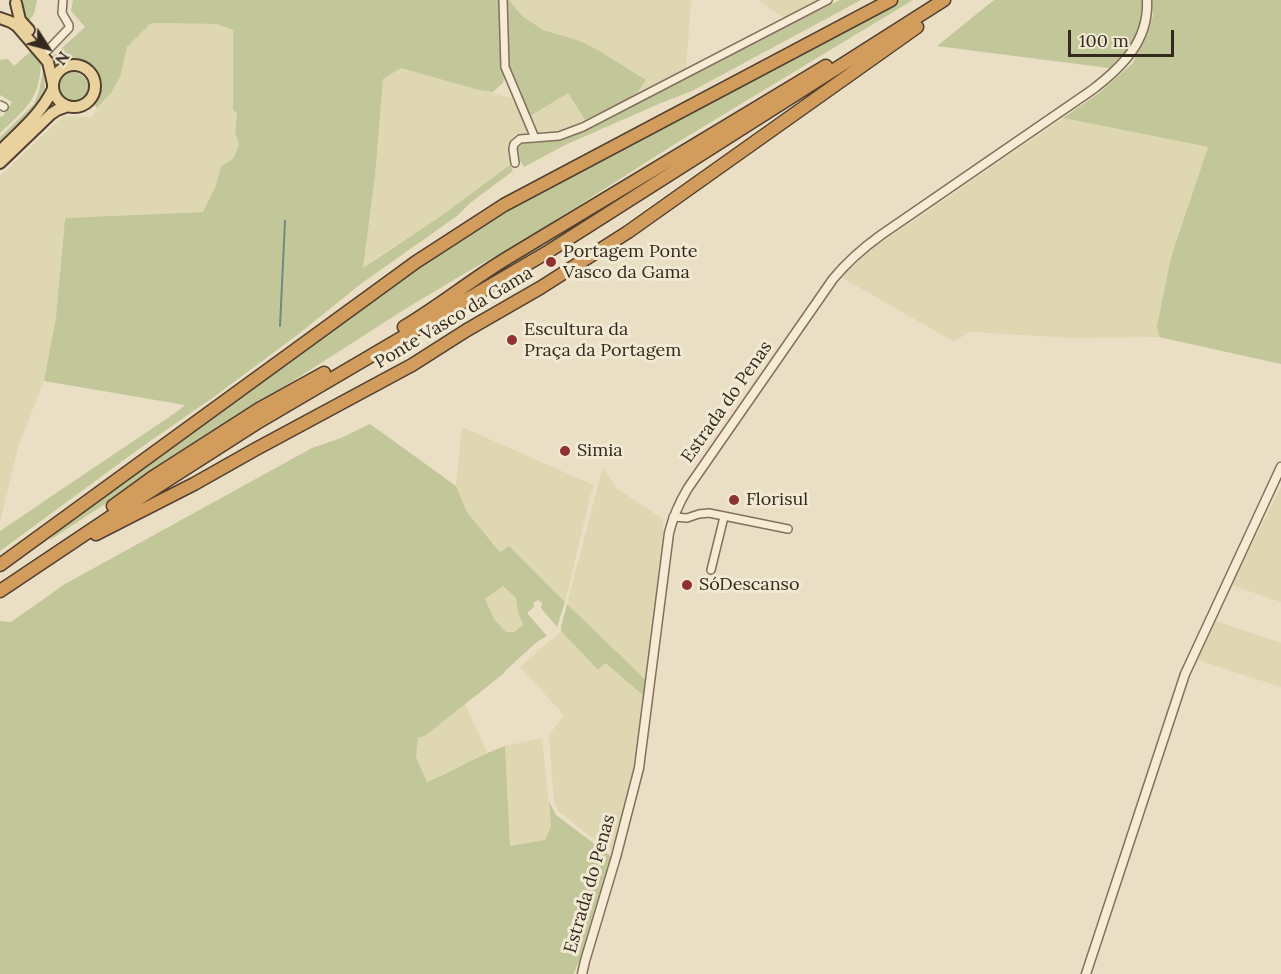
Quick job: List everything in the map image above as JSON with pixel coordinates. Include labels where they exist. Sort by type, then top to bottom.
[{"type":"highway","points":[[0,565],[416,262],[478,220],[891,0]]},
{"type":"highway","name":"Ponte Vasco da Gama","points":[[37,566],[82,529],[145,483],[265,405],[373,346],[579,214],[937,0]]},
{"type":"highway","name":"Ponte Vasco da Gama","points":[[0,591],[260,421],[546,253],[944,0]]},
{"type":"highway","name":"Ponte Vasco da Gama","points":[[37,566],[194,484],[256,448],[412,365],[547,284],[628,231],[954,0]]},
{"type":"main road","points":[[0,163],[51,114],[68,106],[85,104],[93,94],[95,87],[94,80],[83,67],[56,60],[46,51],[20,20],[16,1]]},
{"type":"main road","points":[[0,18],[11,12],[16,1]]},
{"type":"main road","points":[[0,18],[17,26],[48,62],[58,100],[68,106]]},
{"type":"main road","points":[[0,151],[36,116],[48,100],[55,77],[64,67],[71,65]]},
{"type":"street","points":[[46,51],[69,28],[62,12],[63,0]]},
{"type":"street","points":[[503,0],[505,67],[535,138]]},
{"type":"street","points":[[515,163],[513,149],[516,141],[559,136],[583,127],[828,0]]},
{"type":"street","name":"Estrada do Penas","points":[[582,974],[639,768],[669,533],[680,501],[843,267],[881,235],[1110,76],[1125,62],[1142,34],[1146,21],[1147,0]]},
{"type":"street","points":[[1086,974],[1185,674],[1281,467]]},
{"type":"street","points":[[673,517],[687,518],[709,513],[788,529]]},
{"type":"street","points":[[711,570],[724,517]]},
{"type":"shaded area","points":[[506,0],[691,0],[686,68],[636,95],[646,81],[537,37]]},
{"type":"shaded area","points":[[758,0],[828,0],[788,21]]},
{"type":"shaded area","points":[[150,24],[218,24],[233,30],[233,109],[237,112],[235,132],[239,145],[233,159],[221,166],[215,188],[203,212],[65,218],[56,317],[44,381],[18,447],[0,523],[0,176],[63,116],[92,117],[111,93],[120,77],[126,48]]},
{"type":"shaded area","points":[[401,68],[519,100],[568,93],[585,120],[552,135],[517,141],[515,163],[363,269],[375,177],[383,79]]},
{"type":"shaded area","points":[[1063,118],[1208,147],[1171,257],[1157,326],[1159,337],[1072,338],[972,332],[953,341],[841,277],[871,250]]},
{"type":"shaded area","points":[[462,427],[593,485],[565,602],[509,547],[501,552],[467,512],[456,486]]},
{"type":"shaded area","points":[[603,467],[616,488],[663,519],[647,681],[567,604]]},
{"type":"shaded area","points":[[1281,487],[1281,602],[1231,585]]},
{"type":"shaded area","points":[[502,586],[516,598],[523,625],[514,632],[506,632],[494,619],[484,600]]},
{"type":"shaded area","points":[[1213,620],[1281,643],[1281,687],[1198,660]]},
{"type":"shaded area","points":[[561,631],[598,670],[604,663],[643,695],[636,763],[614,850],[607,849],[558,811],[554,802],[549,735],[564,715],[520,667]]},
{"type":"shaded area","points":[[465,704],[487,752],[427,782],[416,757],[418,738],[425,736]]},
{"type":"shaded area","points":[[542,738],[551,827],[545,840],[510,846],[505,746]]},
{"type":"green space","points":[[23,0],[37,0],[34,14],[28,22],[23,15]]},
{"type":"green space","points":[[73,0],[509,0],[522,16],[543,30],[580,41],[646,80],[636,95],[585,120],[568,93],[527,118],[505,69],[503,83],[493,92],[401,68],[383,79],[375,177],[363,268],[441,216],[510,165],[513,171],[470,203],[457,216],[362,283],[296,336],[211,399],[0,551],[0,531],[185,405],[44,381],[56,317],[65,218],[203,212],[215,188],[221,166],[233,159],[239,145],[235,132],[237,113],[233,110],[233,30],[217,24],[150,24],[127,47],[120,77],[111,93],[97,108],[90,99],[94,90],[94,80],[90,72],[81,66],[63,63],[52,57],[85,27],[71,11]]},
{"type":"green space","points":[[840,0],[861,0],[692,91],[565,145],[524,167],[515,153],[519,144],[559,139]]},
{"type":"green space","points":[[900,0],[913,0],[678,142],[526,239],[402,311],[50,540],[58,531],[419,266],[476,227],[662,123]]},
{"type":"green space","points":[[994,0],[1142,0],[1141,24],[1127,53],[1114,68],[937,46]]},
{"type":"green space","points":[[1151,0],[1281,0],[1281,364],[1159,337],[1157,326],[1171,257],[1208,147],[1063,118],[1099,93],[1133,63],[1153,16]]},
{"type":"green space","points":[[31,51],[41,64],[40,77],[34,96],[0,133],[0,116],[2,117],[12,102],[0,95],[0,60],[8,59],[14,66]]},
{"type":"green space","points":[[44,67],[45,90],[39,104],[0,145],[0,137],[34,104]]},
{"type":"green space","points":[[73,72],[84,76],[88,87],[84,98],[73,102],[62,98],[58,87],[62,76]]},
{"type":"green space","points":[[370,424],[456,486],[467,512],[500,552],[509,546],[565,602],[557,627],[541,608],[542,603],[538,600],[533,603],[534,607],[527,613],[547,636],[538,641],[503,674],[425,736],[418,738],[416,757],[427,782],[505,746],[510,846],[545,840],[551,827],[549,802],[556,815],[612,857],[583,953],[574,973],[0,974],[0,621],[11,622],[65,584],[312,448],[341,438]],"holes":[[[503,586],[516,598],[523,625],[514,632],[506,632],[494,619],[485,599]]]},
{"type":"green space","points":[[567,604],[647,681],[643,695],[605,663],[598,670],[561,631]]},
{"type":"waterway","points":[[280,326],[285,221]]},
{"type":"place","name":"Portagem Ponte Vasco da Gama","points":[[551,262]]},
{"type":"place","name":"Escultura da Praça da Portagem","points":[[512,340]]},
{"type":"place","name":"Simia","points":[[565,451]]},
{"type":"place","name":"Florisul","points":[[734,500]]},
{"type":"place","name":"SóDescanso","points":[[687,585]]}]
